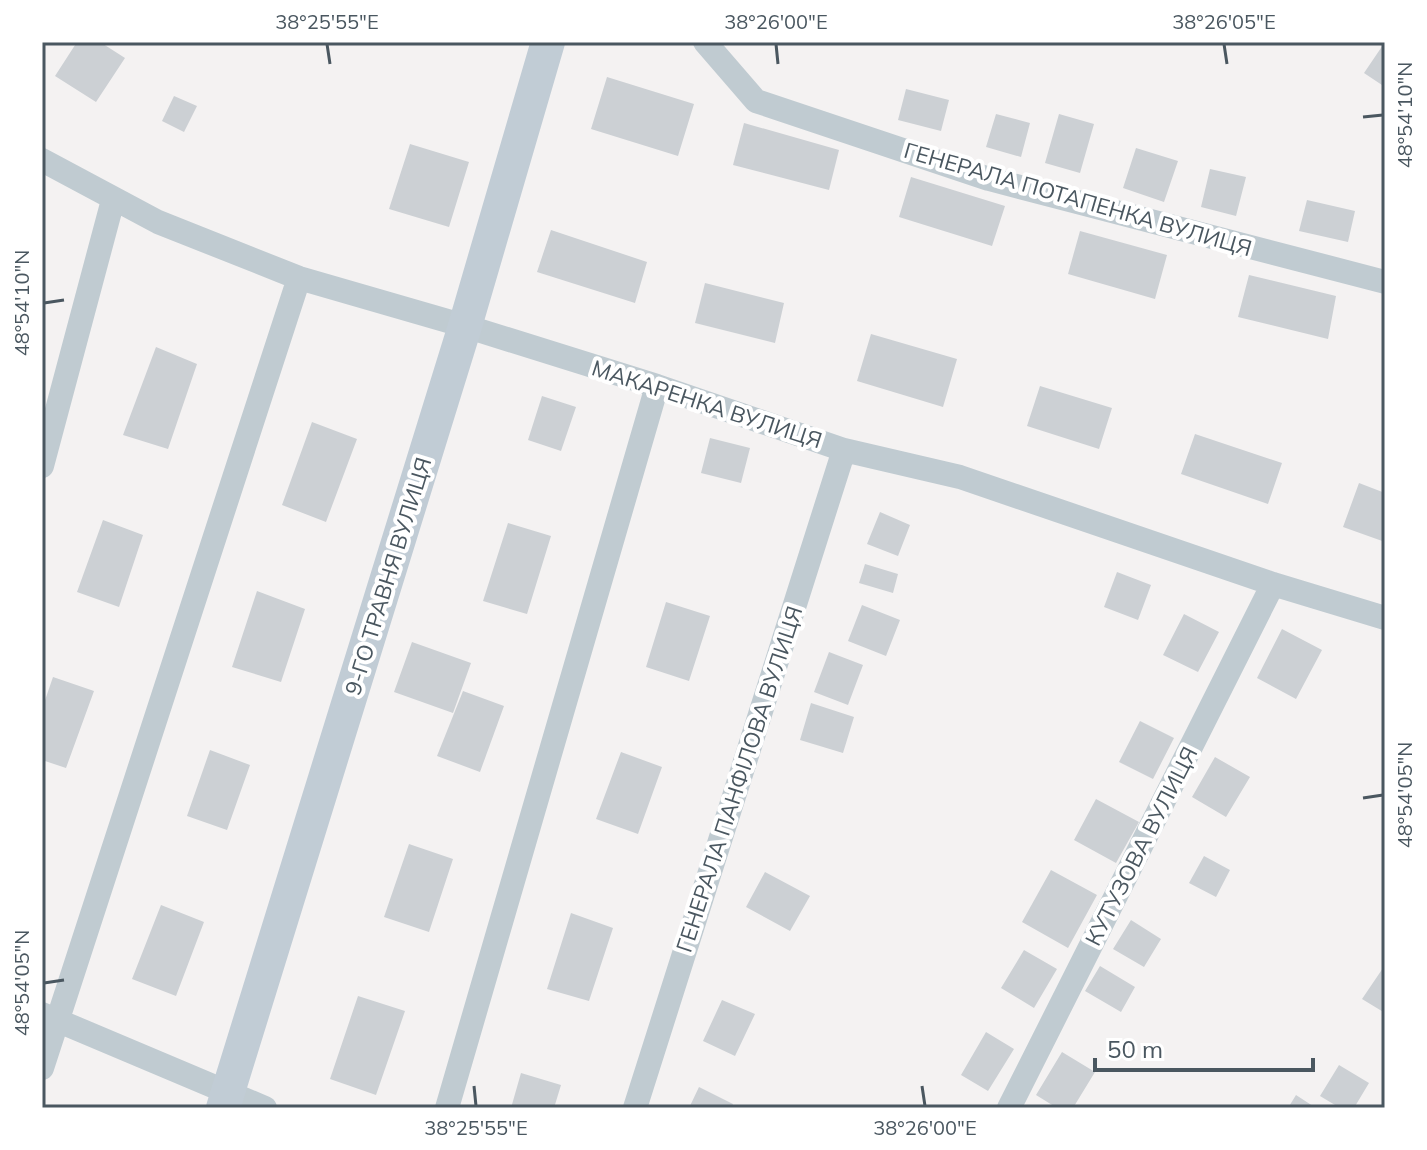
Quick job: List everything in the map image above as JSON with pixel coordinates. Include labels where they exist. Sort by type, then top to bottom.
[{"type":"main road","name":"9-ГО ТРАВНЯ ВУЛИЦЯ","points":[[225,1100],[465,326],[548,42]]},
{"type":"street","name":"ГЕНЕРАЛА ПОТАПЕНКА ВУЛИЦЯ","points":[[705,42],[756,101],[989,179],[1385,282]]},
{"type":"street","name":"МАКАРЕНКА ВУЛИЦЯ","points":[[42,160],[158,222],[299,278],[657,386],[844,450],[960,477],[1273,584],[1385,618]]},
{"type":"street","points":[[42,466],[113,200]]},
{"type":"street","points":[[42,1068],[50,1017],[299,278]]},
{"type":"street","points":[[447,1108],[657,386]]},
{"type":"street","name":"ГЕНЕРАЛА ПАНФІЛОВА ВУЛИЦЯ","points":[[635,1108],[844,450]]},
{"type":"street","name":"КУТУЗОВА ВУЛИЦЯ","points":[[1009,1108],[1273,584]]},
{"type":"street","points":[[50,1017],[225,1100],[265,1108]]},
{"type":"building","points":[[77,42],[100,42],[125,58],[96,102],[55,76]]},
{"type":"building","points":[[1385,42],[1385,87],[1364,73]]},
{"type":"building","points":[[607,77],[694,104],[678,156],[591,129]]},
{"type":"building","points":[[906,89],[949,100],[941,131],[898,120]]},
{"type":"building","points":[[174,96],[197,106],[184,132],[162,121]]},
{"type":"building","points":[[996,114],[1030,123],[1021,157],[986,147]]},
{"type":"building","points":[[1059,114],[1094,124],[1080,173],[1045,163]]},
{"type":"building","points":[[744,123],[839,150],[829,190],[733,165]]},
{"type":"building","points":[[410,144],[469,162],[449,227],[389,209]]},
{"type":"building","points":[[1136,148],[1178,161],[1164,202],[1123,188]]},
{"type":"building","points":[[1210,169],[1246,177],[1236,216],[1201,207]]},
{"type":"building","points":[[911,177],[1005,206],[992,246],[899,217]]},
{"type":"building","points":[[1307,200],[1355,211],[1348,242],[1299,231]]},
{"type":"building","points":[[551,230],[647,262],[635,303],[537,272]]},
{"type":"building","points":[[1080,231],[1167,255],[1155,299],[1068,274]]},
{"type":"building","points":[[1249,275],[1336,296],[1328,339],[1238,317]]},
{"type":"building","points":[[705,283],[784,303],[775,343],[695,323]]},
{"type":"building","points":[[871,334],[957,359],[943,407],[857,381]]},
{"type":"building","points":[[156,347],[197,364],[168,449],[123,435]]},
{"type":"building","points":[[1040,386],[1112,408],[1099,449],[1027,426]]},
{"type":"building","points":[[542,396],[576,407],[561,451],[528,440]]},
{"type":"building","points":[[312,422],[357,439],[326,522],[282,505]]},
{"type":"building","points":[[1195,434],[1282,463],[1268,504],[1181,474]]},
{"type":"building","points":[[710,438],[750,448],[741,483],[701,473]]},
{"type":"building","points":[[1359,483],[1385,493],[1385,542],[1343,527]]},
{"type":"building","points":[[880,512],[910,525],[898,556],[867,544]]},
{"type":"building","points":[[103,520],[143,535],[119,607],[77,592]]},
{"type":"building","points":[[508,523],[551,536],[527,614],[483,601]]},
{"type":"building","points":[[865,564],[898,574],[893,593],[859,583]]},
{"type":"building","points":[[1117,572],[1151,585],[1138,620],[1104,607]]},
{"type":"building","points":[[257,591],[305,609],[281,682],[232,667]]},
{"type":"building","points":[[666,602],[710,616],[689,681],[646,667]]},
{"type":"building","points":[[862,605],[900,620],[886,656],[848,641]]},
{"type":"building","points":[[1184,614],[1219,632],[1198,672],[1163,655]]},
{"type":"building","points":[[1282,629],[1322,650],[1296,699],[1257,678]]},
{"type":"building","points":[[412,642],[471,663],[453,713],[394,692]]},
{"type":"building","points":[[829,652],[863,665],[848,705],[814,692]]},
{"type":"building","points":[[53,677],[94,691],[66,768],[42,760],[42,709]]},
{"type":"building","points":[[463,691],[504,706],[480,772],[437,756]]},
{"type":"building","points":[[811,703],[854,717],[843,753],[800,740]]},
{"type":"building","points":[[1140,721],[1174,738],[1153,779],[1119,762]]},
{"type":"building","points":[[210,750],[250,765],[227,830],[187,816]]},
{"type":"building","points":[[621,752],[662,767],[638,834],[596,819]]},
{"type":"building","points":[[1215,757],[1250,777],[1226,817],[1192,797]]},
{"type":"building","points":[[1096,799],[1139,822],[1116,863],[1074,840]]},
{"type":"building","points":[[409,844],[453,859],[429,932],[384,917]]},
{"type":"building","points":[[1204,856],[1230,870],[1216,897],[1189,883]]},
{"type":"building","points":[[1051,870],[1097,895],[1068,948],[1022,922]]},
{"type":"building","points":[[765,872],[810,896],[790,931],[746,907]]},
{"type":"building","points":[[161,905],[204,922],[176,996],[132,979]]},
{"type":"building","points":[[571,913],[613,928],[589,1001],[547,989]]},
{"type":"building","points":[[1131,920],[1161,939],[1144,967],[1113,949]]},
{"type":"building","points":[[1024,950],[1057,969],[1034,1008],[1001,988]]},
{"type":"building","points":[[1100,966],[1135,987],[1121,1012],[1085,991]]},
{"type":"building","points":[[1385,969],[1385,1013],[1362,999]]},
{"type":"building","points":[[358,996],[405,1011],[376,1095],[330,1079]]},
{"type":"building","points":[[722,1000],[755,1014],[735,1056],[703,1041]]},
{"type":"building","points":[[986,1032],[1014,1049],[988,1091],[961,1075]]},
{"type":"building","points":[[1062,1052],[1095,1072],[1073,1108],[1057,1108],[1036,1095]]},
{"type":"building","points":[[1339,1065],[1369,1083],[1354,1108],[1340,1108],[1320,1096]]},
{"type":"building","points":[[521,1073],[561,1085],[554,1108],[511,1108]]},
{"type":"building","points":[[699,1087],[733,1104],[731,1108],[689,1108]]},
{"type":"building","points":[[1296,1095],[1316,1108],[1288,1108]]}]
